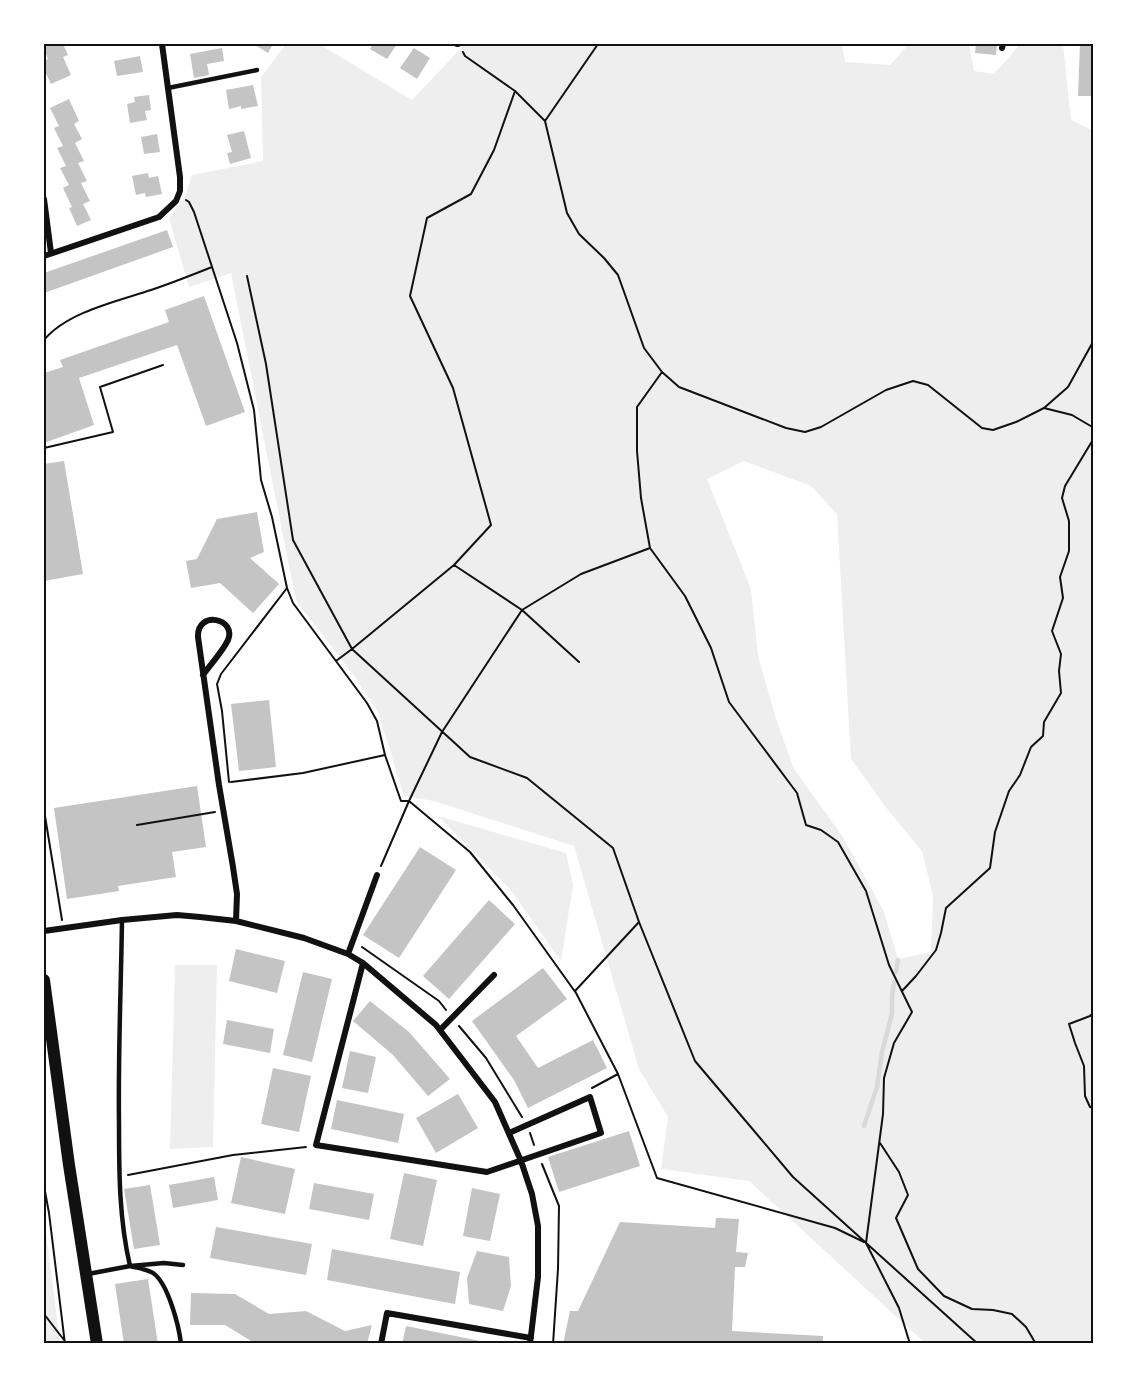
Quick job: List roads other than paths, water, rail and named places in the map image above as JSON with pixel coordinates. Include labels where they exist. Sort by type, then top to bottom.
[{"type":"main road","points":[[44,980],[69,1165],[97,1344]]},
{"type":"street","points":[[44,256],[159,217],[170,208],[178,196],[180,177],[162,44]]},
{"type":"street","points":[[44,199],[51,253]]},
{"type":"street","points":[[202,675],[230,637],[226,625],[214,619],[203,623],[198,632],[202,675],[237,894],[236,921]]},
{"type":"street","points":[[348,954],[377,875]]},
{"type":"street","points":[[44,931],[177,915],[236,921],[304,938],[348,954],[363,963],[436,1025],[495,1102],[521,1161],[532,1194],[538,1226],[538,1277],[530,1341],[387,1313],[381,1344]]},
{"type":"street","points":[[363,963],[316,1146],[487,1172],[602,1133],[590,1097],[509,1132]]},
{"type":"street","points":[[440,1030],[494,975]]},
{"type":"lane","points":[[168,88],[257,70]]},
{"type":"lane","points":[[122,920],[118,1093],[119,1177],[125,1245],[130,1266]]},
{"type":"lane","points":[[86,1274],[130,1266],[164,1263],[183,1265]]},
{"type":"lane","points":[[130,1266],[151,1271],[159,1278],[170,1300],[181,1344]]},
{"type":"waterway","points":[[896,972],[898,960]]},
{"type":"waterway","points":[[864,1126],[877,1087],[882,1052],[892,1014],[894,982]]}]
